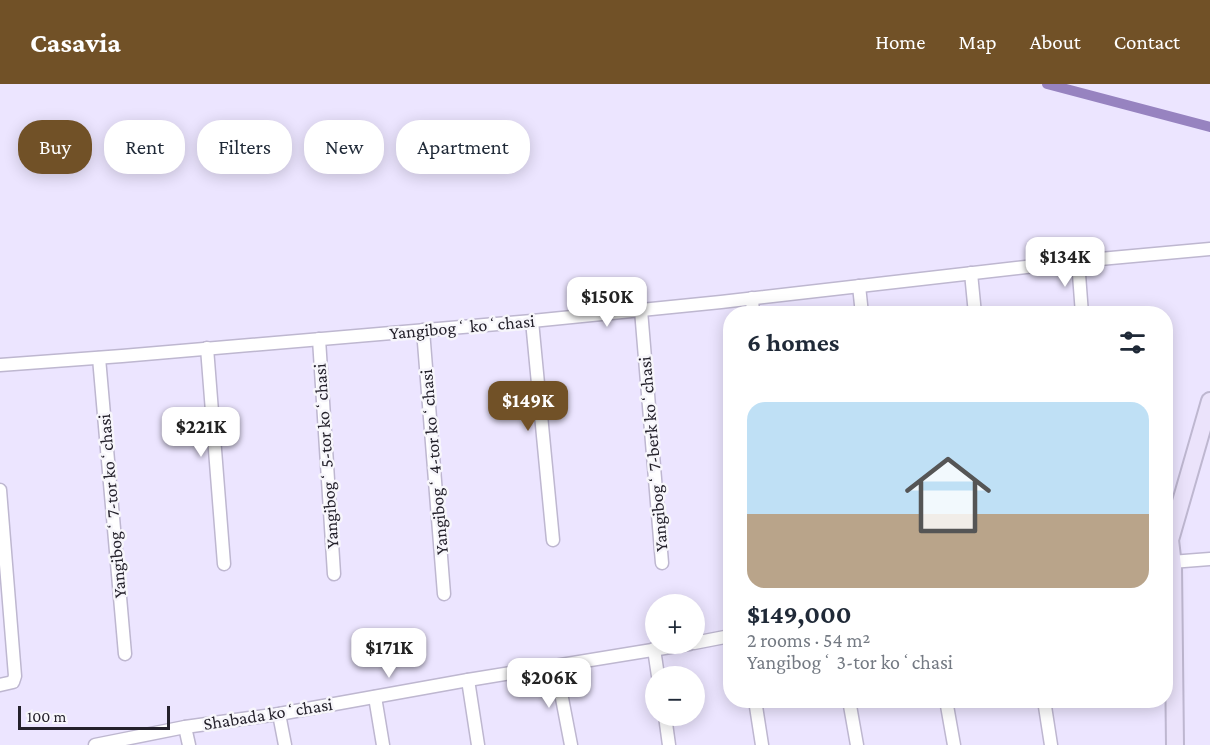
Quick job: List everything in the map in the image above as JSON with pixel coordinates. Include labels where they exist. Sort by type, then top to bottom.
[{"type":"street","name":"Yangibogʻ koʻchasi","points":[[0,365],[532,321],[1078,261],[1210,249]]},
{"type":"street","points":[[1078,261],[1081,306]]},
{"type":"street","points":[[971,273],[974,306]]},
{"type":"street","points":[[859,286],[861,306]]},
{"type":"street","points":[[752,298],[752,306]]},
{"type":"street","name":"Yangibogʻ 7-berk koʻchasi","points":[[641,310],[662,563]]},
{"type":"street","points":[[532,321],[553,540]]},
{"type":"street","name":"Yangibogʻ 4-tor koʻchasi","points":[[423,330],[444,594]]},
{"type":"street","name":"Yangibogʻ 5-tor koʻchasi","points":[[318,339],[334,574]]},
{"type":"street","points":[[207,348],[224,564]]},
{"type":"street","name":"Yangibogʻ 7-tor koʻchasi","points":[[99,358],[125,654]]},
{"type":"street","points":[[1173,530],[1210,401]]},
{"type":"street","points":[[0,490],[3,581],[15,676],[13,682],[0,686]]},
{"type":"street","points":[[1173,565],[1210,560]]},
{"type":"street","points":[[705,641],[723,637]]},
{"type":"street","name":"Shabada koʻchasi","points":[[95,745],[185,727],[279,714],[645,652]]},
{"type":"street","points":[[556,667],[571,745]]},
{"type":"street","points":[[1173,673],[1175,745]]},
{"type":"street","points":[[468,680],[478,745]]},
{"type":"street","points":[[375,697],[383,745]]},
{"type":"street","points":[[756,708],[762,745]]},
{"type":"street","points":[[850,708],[857,745]]},
{"type":"street","points":[[947,708],[954,745]]},
{"type":"street","points":[[1045,708],[1051,745]]},
{"type":"street","points":[[279,714],[285,745]]},
{"type":"street","points":[[666,726],[669,745]]},
{"type":"street","points":[[185,727],[189,745]]},
{"type":"waterway","points":[[1047,84],[1210,127]]}]
